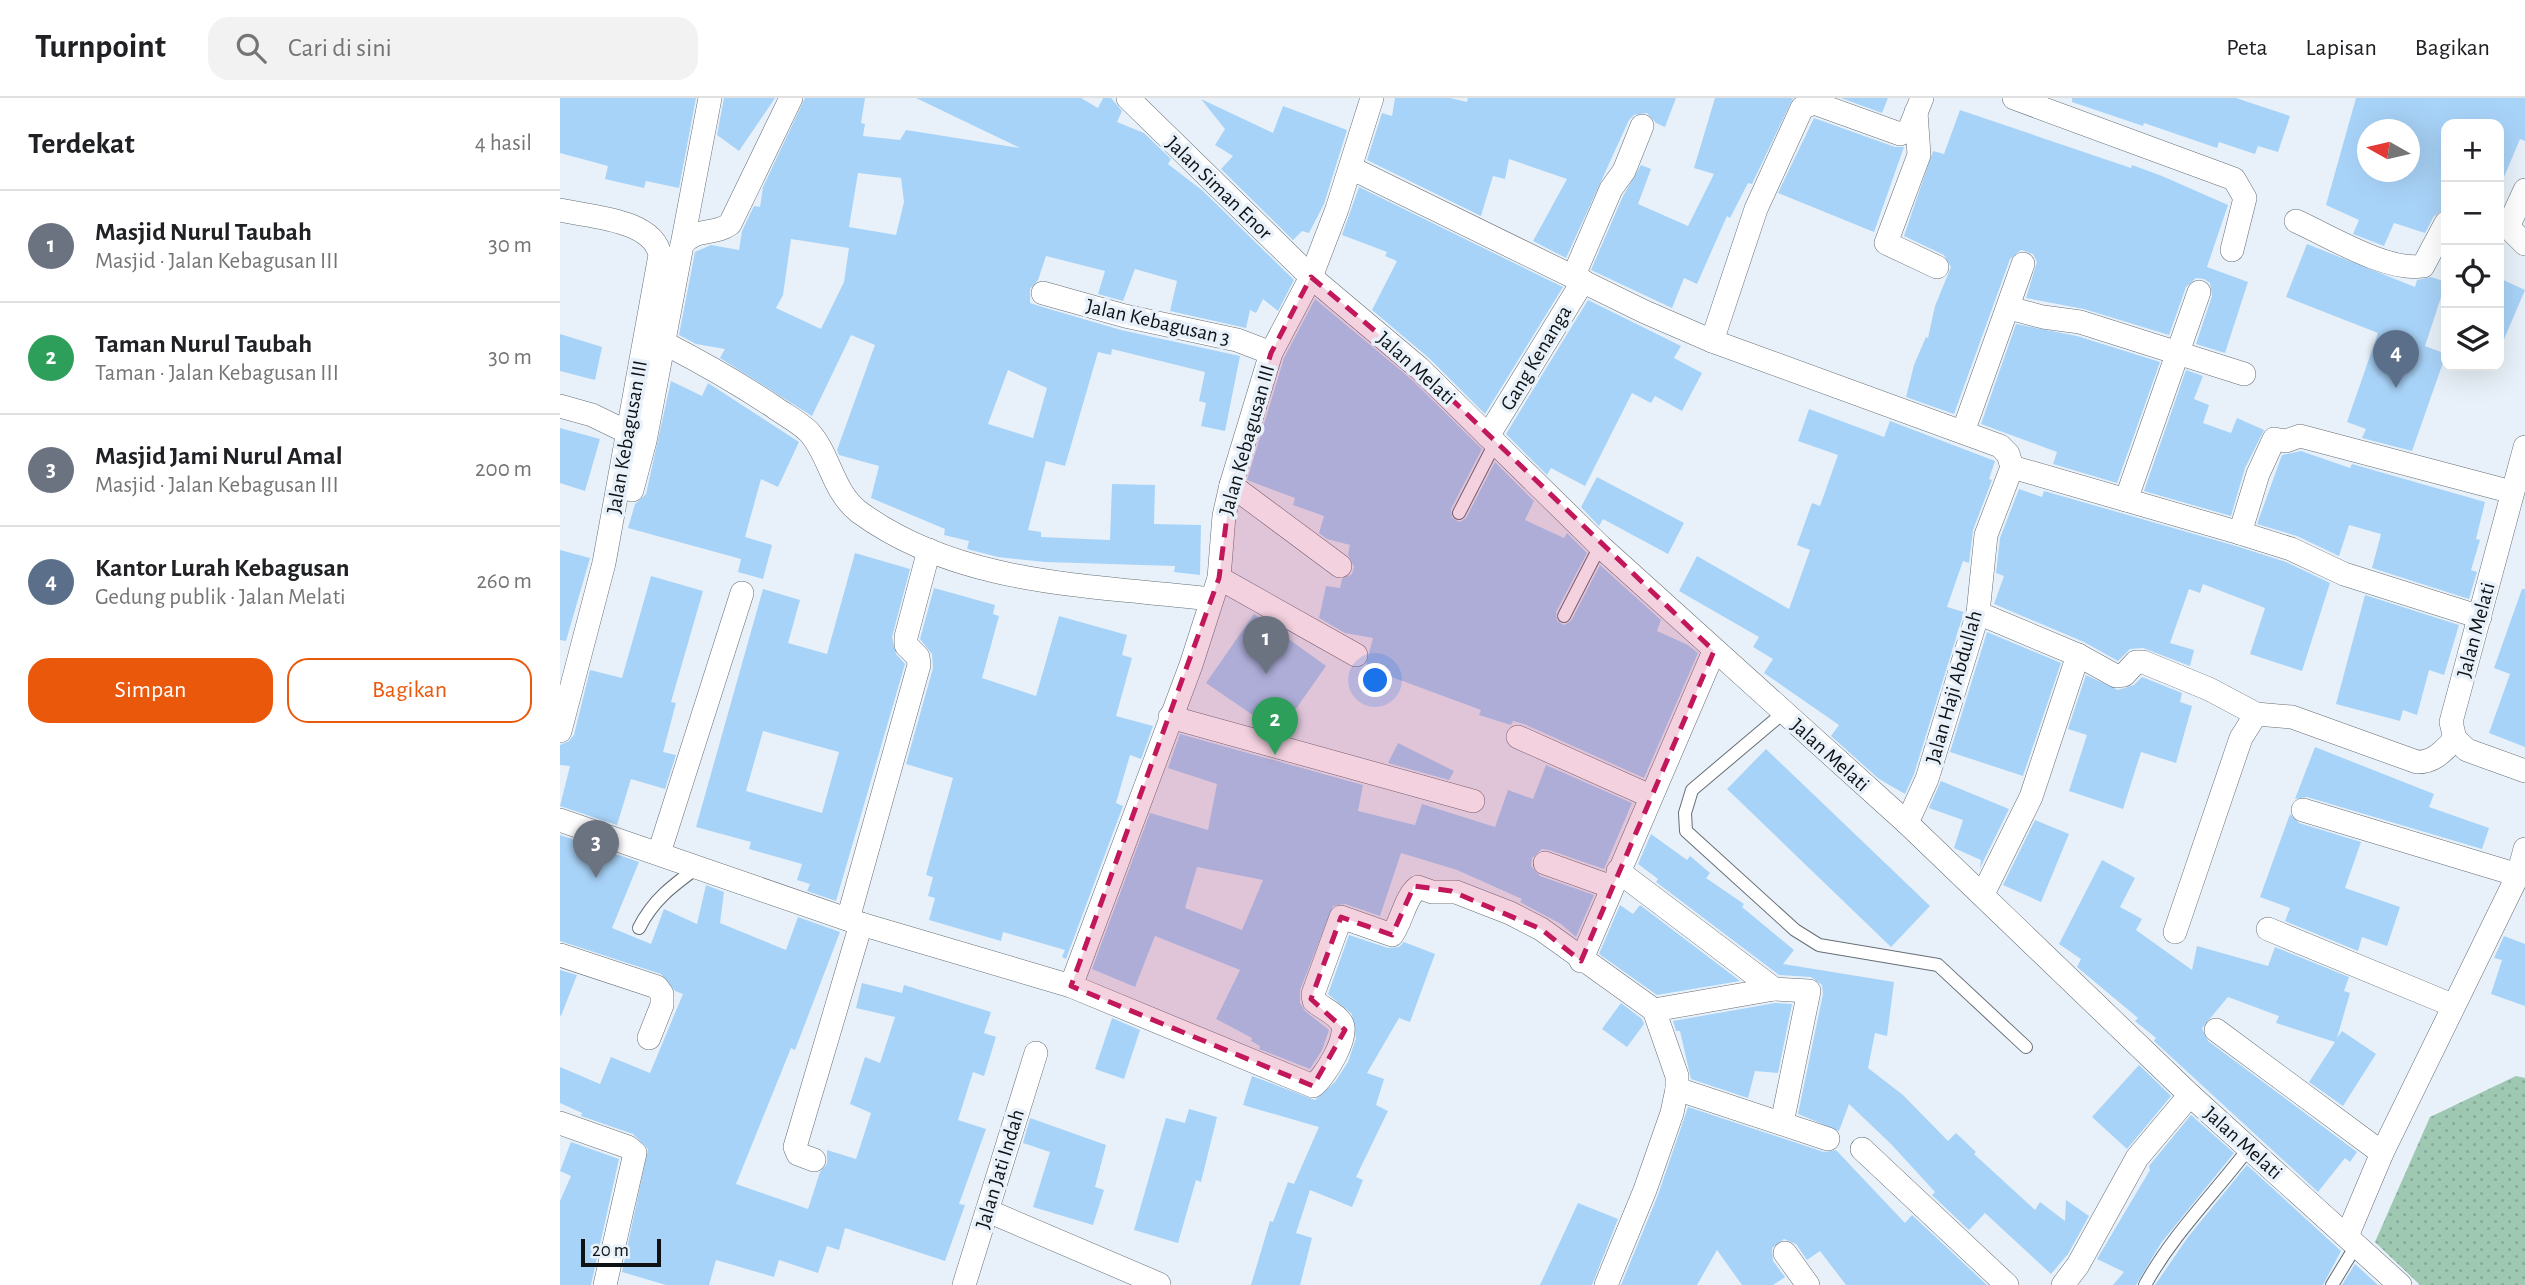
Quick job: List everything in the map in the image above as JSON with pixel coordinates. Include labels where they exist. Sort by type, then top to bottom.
[{"type":"street","points":[[604,563],[615,549],[645,441],[710,98]]},
{"type":"street","points":[[681,246],[696,232],[725,228],[730,224],[791,98]]},
{"type":"street","name":"Jalan Siman Enor","points":[[1128,98],[1311,277]]},
{"type":"street","name":"Jalan Kebagusan III","points":[[1071,986],[1191,665],[1215,588],[1224,516],[1231,485],[1272,353],[1311,277],[1351,168],[1372,98]]},
{"type":"street","points":[[2014,98],[2234,179],[2245,198],[2232,250]]},
{"type":"street","points":[[1712,341],[1756,209],[1802,108],[1814,103],[1900,134],[1909,130],[1919,105]]},
{"type":"street","points":[[1919,105],[1919,155],[1886,243],[1937,267]]},
{"type":"street","name":"Gang Kenanga","points":[[1492,440],[1578,278],[1611,189],[1624,171],[1642,126]]},
{"type":"street","points":[[1351,168],[1644,312],[1712,341],[2000,446],[2008,454],[2012,467],[2291,549],[2344,573],[2480,617]]},
{"type":"street","points":[[2504,223],[2525,190]]},
{"type":"street","name":"Jalan Kebagusan III","points":[[560,210],[640,230],[658,245],[660,255],[604,563],[560,731]]},
{"type":"street","points":[[2296,221],[2390,264],[2410,268],[2423,266],[2441,234]]},
{"type":"street","points":[[2504,226],[2525,244]]},
{"type":"street","points":[[1963,432],[2023,264]]},
{"type":"street","name":"Jalan Melati","points":[[1311,277],[1419,368],[1600,546],[1907,823],[2190,1095],[2400,1285]]},
{"type":"street","points":[[2126,500],[2199,292]]},
{"type":"street","name":"Jalan Kebagusan 3","points":[[1043,293],[1125,316],[1237,340],[1272,353]]},
{"type":"street","points":[[2009,309],[2080,322],[2244,374]]},
{"type":"street","points":[[664,343],[727,375],[807,430],[821,448],[829,472],[858,511],[929,550],[978,569],[1215,588],[1356,655]]},
{"type":"street","points":[[560,406],[592,415],[627,432]]},
{"type":"street","points":[[2240,533],[2258,474],[2274,439],[2286,440],[2300,436],[2512,492]]},
{"type":"street","name":"Jalan Melati","points":[[2455,739],[2451,722],[2525,450]]},
{"type":"street","name":"Jalan Haji Abdullah","points":[[1907,823],[1927,779],[1978,613],[1986,535],[2012,467]]},
{"type":"street","points":[[1231,485],[1340,566]]},
{"type":"street","points":[[814,1160],[798,1154],[795,1147],[919,665],[918,657],[906,645],[906,637],[929,550]]},
{"type":"street","points":[[659,853],[742,593]]},
{"type":"street","points":[[1978,613],[2078,655],[2116,676],[2124,675],[2136,663],[2149,664],[2209,689],[2256,714],[2292,717],[2417,762],[2428,762],[2436,758],[2455,739],[2467,750],[2525,771]]},
{"type":"street","points":[[1581,961],[1714,651]]},
{"type":"street","points":[[1983,894],[2031,797],[2078,655]]},
{"type":"street","points":[[2175,932],[2241,738],[2256,714]]},
{"type":"street","points":[[1170,718],[1473,801]]},
{"type":"street","points":[[1518,737],[1650,796]]},
{"type":"street","points":[[2303,810],[2518,875]]},
{"type":"street","points":[[560,820],[855,922],[1071,986],[1313,1086],[1343,1041],[1345,1030],[1341,1021],[1314,1001],[1313,994],[1341,917],[1392,935],[1400,924],[1412,892],[1418,887],[1432,892],[1451,891],[1510,913],[1541,929],[1581,961],[1654,1010],[1677,1076],[1677,1089],[1645,1190],[1606,1285]]},
{"type":"street","points":[[2352,1240],[2382,1153],[2452,1005],[2518,875],[2525,849]]},
{"type":"street","points":[[1545,863],[1615,879],[1774,989]]},
{"type":"street","points":[[2268,929],[2452,1005]]},
{"type":"street","points":[[560,955],[657,987],[662,993],[662,1005],[649,1038]]},
{"type":"street","points":[[1654,1010],[1774,989],[1809,991],[1782,1123]]},
{"type":"street","points":[[2216,1030],[2382,1153]]},
{"type":"street","name":"Jalan Jati Indah","points":[[964,1285],[1036,1053]]},
{"type":"street","points":[[1677,1089],[1828,1139]]},
{"type":"street","points":[[2063,1285],[2078,1265],[2137,1158],[2190,1095]]},
{"type":"street","points":[[560,1123],[628,1147],[635,1153],[605,1285]]},
{"type":"street","points":[[1862,1149],[2007,1285]]},
{"type":"street","points":[[988,1211],[1159,1284]]},
{"type":"street","points":[[1785,1253],[1808,1285]]},
{"type":"lane","points":[[1459,513],[1492,440]]},
{"type":"lane","points":[[1564,616],[1600,546]]},
{"type":"lane","points":[[1783,713],[1692,790],[1685,813],[1686,831],[1795,930],[1819,945],[1938,965],[2026,1047]]},
{"type":"lane","points":[[639,929],[661,894],[698,867]]},
{"type":"lane","points":[[2145,1285],[2169,1243],[2212,1197],[2249,1148]]},
{"type":"lane","points":[[2332,1285],[2352,1240]]},
{"type":"highlighted area","points":[[1311,277],[1419,368],[1714,651],[1581,961],[1541,929],[1451,891],[1414,886],[1392,935],[1341,917],[1311,999],[1345,1030],[1313,1086],[1071,986],[1219,578],[1231,485],[1271,353]]},
{"type":"green space","points":[[2516,1076],[2525,1078],[2525,1285],[2420,1285],[2375,1242],[2430,1117]]},
{"type":"building","points":[[560,98],[696,98],[679,188],[646,181],[644,188],[605,179],[608,166],[560,153]]},
{"type":"building","points":[[724,98],[775,98],[739,151],[717,135]]},
{"type":"building","points":[[805,98],[865,98],[861,123],[865,124],[863,136],[900,140],[906,130],[1020,148],[916,98],[1081,98],[1098,108],[1103,98],[1111,98],[1122,111],[1117,122],[1144,133],[1171,159],[1168,164],[1203,191],[1294,280],[1278,311],[1263,299],[1256,313],[1250,310],[1246,328],[1170,311],[1177,281],[1135,269],[1123,301],[1098,294],[1105,271],[1046,256],[1038,280],[1030,289],[1030,303],[1121,330],[1240,356],[1225,431],[1201,426],[1206,403],[1199,401],[1205,372],[1112,349],[1111,355],[1098,352],[1065,466],[1046,461],[1028,530],[1041,532],[1041,537],[1110,540],[1112,484],[1155,485],[1154,524],[1201,525],[1200,575],[1174,572],[1175,566],[1045,562],[998,557],[967,549],[969,541],[944,535],[945,529],[871,498],[879,466],[839,455],[837,450],[875,345],[851,335],[812,416],[720,358],[725,349],[696,344],[679,335],[695,252],[711,245],[739,250],[742,231],[754,206],[760,207],[763,187]],"holes":[[[858,173],[901,178],[904,202],[896,235],[849,227]],[[791,239],[849,248],[844,282],[821,329],[776,308],[783,295]],[[1008,370],[1047,388],[1033,438],[988,424]]]},
{"type":"building","points":[[1395,98],[1450,98],[1467,102],[1468,98],[1676,98],[1665,127],[1656,123],[1647,113],[1634,115],[1629,120],[1566,258],[1533,241],[1567,179],[1509,159],[1505,179],[1493,176],[1481,216],[1367,160],[1382,113],[1392,116]]},
{"type":"building","points":[[1715,98],[1793,98],[1752,184],[1748,183],[1730,218],[1727,216],[1697,284],[1684,278],[1672,308],[1591,270],[1623,196],[1641,165],[1651,169],[1638,204],[1688,226],[1714,174],[1694,168]]},
{"type":"building","points":[[1841,98],[1888,98],[1882,113]]},
{"type":"building","points":[[2072,98],[2236,98],[2290,116],[2278,152],[2258,146],[2255,154],[2219,142],[2217,148],[2144,123],[2143,126],[2072,102]]},
{"type":"building","points":[[2356,98],[2525,98],[2525,141],[2520,139],[2504,177],[2504,119],[2441,119],[2441,212],[2434,216],[2425,233],[2394,223],[2384,246],[2353,234],[2359,220],[2326,205]]},
{"type":"building","points":[[1201,99],[1273,133],[1283,106],[1347,130],[1324,204],[1309,233],[1302,231],[1293,240],[1221,169],[1233,156],[1215,145],[1225,129]]},
{"type":"building","points":[[1960,110],[2131,168],[2132,165],[2228,205],[2207,267],[2248,282],[2225,353],[2196,344],[2212,296],[2210,283],[2204,279],[2196,278],[2186,287],[2169,335],[2084,309],[2026,298],[2037,262],[2033,254],[2021,250],[2010,259],[1954,414],[1906,397],[1914,365],[1926,337],[1928,338],[1935,306],[1951,267],[1944,255],[1904,236],[1933,151],[1944,154]]},
{"type":"building","points":[[1814,118],[1895,147],[1904,147],[1874,232],[1778,193]]},
{"type":"building","points":[[1359,187],[1563,287],[1485,414],[1429,358],[1372,310],[1397,261],[1385,256],[1387,252],[1342,235]]},
{"type":"building","points":[[2307,244],[2415,287],[2417,280],[2431,277],[2441,280],[2441,297],[2425,346],[2441,352],[2441,368],[2412,451],[2362,438],[2366,429],[2347,422],[2378,333],[2286,297]]},
{"type":"building","points":[[2504,280],[2525,290],[2504,339]]},
{"type":"building","points":[[1315,299],[1410,378],[1482,449],[1451,509],[1452,518],[1460,522],[1466,518],[1495,462],[1534,501],[1525,520],[1564,538],[1567,533],[1587,553],[1556,612],[1557,621],[1564,625],[1571,621],[1600,565],[1661,620],[1657,631],[1688,645],[1698,653],[1644,778],[1524,724],[1513,721],[1511,725],[1479,715],[1481,710],[1381,673],[1366,664],[1373,638],[1345,633],[1319,618],[1326,586],[1340,588],[1342,579],[1352,574],[1354,567],[1348,554],[1350,545],[1327,539],[1319,533],[1324,516],[1293,505],[1295,498],[1247,480],[1284,358]]},
{"type":"building","points":[[1588,300],[1681,346],[1674,358],[1702,373],[1682,411],[1655,396],[1651,403],[1632,393],[1585,486],[1551,468],[1547,475],[1506,434]]},
{"type":"building","points":[[2016,324],[2077,336],[2160,362],[2117,483],[2053,464],[2057,452],[1981,424]]},
{"type":"building","points":[[560,334],[602,347],[595,380],[560,371]]},
{"type":"building","points":[[2186,370],[2203,376],[2194,399],[2209,405],[2203,423],[2231,433],[2237,418],[2264,430],[2245,468],[2231,516],[2144,491]]},
{"type":"building","points":[[671,381],[702,396],[708,383],[799,442],[778,487],[761,479],[745,537],[772,545],[763,579],[738,572],[741,559],[628,528],[635,504],[646,494]]},
{"type":"building","points":[[1809,409],[1884,437],[1890,421],[1995,461],[1989,479],[1992,480],[1973,530],[1969,563],[1963,561],[1947,607],[1964,612],[1914,774],[1905,794],[1879,779],[1831,736],[1839,725],[1764,673],[1773,659],[1753,647],[1759,637],[1679,591],[1697,556],[1789,609],[1810,550],[1797,545],[1812,503],[1820,506],[1838,455],[1798,441]]},
{"type":"building","points":[[560,428],[600,439],[585,491],[560,483]]},
{"type":"building","points":[[2301,451],[2350,468],[2352,464],[2485,502],[2476,539],[2480,540],[2471,570],[2477,572],[2469,599],[2372,568],[2381,534],[2349,525],[2339,556],[2297,536],[2257,524],[2282,455]]},
{"type":"building","points":[[1597,477],[1684,523],[1668,554],[1603,519],[1599,526],[1581,507]]},
{"type":"building","points":[[2019,489],[2042,497],[2044,491],[2236,546],[2286,562],[2330,583],[2302,671],[2250,654],[2265,608],[2203,584],[2200,593],[2189,589],[2170,643],[2194,650],[2190,666],[2143,648],[2130,649],[2118,661],[2084,642],[1994,604],[2004,576],[1996,573],[2000,538]]},
{"type":"building","points":[[560,550],[590,558],[566,641],[560,640]]},
{"type":"building","points":[[855,553],[910,569],[892,637],[896,654],[905,664],[836,901],[807,891],[810,884],[797,880],[802,864],[749,849],[751,842],[696,827],[763,589],[800,600],[788,643],[827,654]],"holes":[[[763,731],[839,752],[822,813],[746,791]]]},
{"type":"building","points":[[651,576],[703,591],[671,702],[676,703],[663,752],[676,755],[665,789],[631,779],[617,825],[560,806],[570,766],[560,765],[560,745],[574,735],[590,670],[622,678]]},
{"type":"building","points":[[934,588],[995,605],[993,614],[999,616],[982,678],[1036,696],[1059,616],[1127,635],[1122,655],[1132,658],[1116,716],[1153,726],[1141,759],[1130,755],[1116,803],[1123,806],[1066,959],[1062,957],[1065,950],[1003,932],[1001,941],[929,920],[935,898],[928,896],[933,877],[926,875],[953,778],[906,764],[933,668],[932,654],[920,639]]},
{"type":"building","points":[[2522,589],[2525,589],[2525,747],[2489,733],[2510,674],[2494,668]]},
{"type":"building","points":[[2365,595],[2459,625],[2444,675],[2429,670],[2417,715],[2403,710],[2400,721],[2336,704]]},
{"type":"building","points":[[1254,614],[1326,666],[1279,733],[1206,683]]},
{"type":"building","points":[[1987,632],[2061,663],[2023,776],[1950,752]]},
{"type":"building","points":[[2086,675],[2118,690],[2134,685],[2142,677],[2182,693],[2180,702],[2192,706],[2176,763],[2141,752],[2123,809],[2069,791],[2087,735],[2068,729]]},
{"type":"building","points":[[1180,734],[1363,785],[1358,811],[1415,825],[1422,804],[1495,827],[1508,790],[1533,799],[1546,765],[1632,803],[1604,869],[1549,850],[1542,849],[1532,858],[1531,866],[1540,876],[1594,895],[1576,937],[1561,924],[1520,902],[1522,899],[1457,870],[1401,853],[1380,916],[1345,904],[1333,906],[1300,990],[1300,1003],[1305,1011],[1329,1030],[1322,1050],[1310,1069],[1259,1049],[1260,1046],[1251,1041],[1252,1038],[1216,1019],[1240,970],[1155,936],[1135,987],[1092,969],[1150,813],[1208,830],[1217,784],[1168,768]],"holes":[[[1197,867],[1263,880],[1242,930],[1185,908]]]},
{"type":"building","points":[[1398,743],[1454,771],[1449,780],[1388,763]]},
{"type":"building","points":[[2315,747],[2434,794],[2429,807],[2489,828],[2482,849],[2307,797],[2295,799]]},
{"type":"building","points":[[1766,749],[1930,906],[1891,947],[1727,789]]},
{"type":"building","points":[[1941,781],[2009,809],[1980,868],[1981,860],[1954,848],[1963,820],[1929,808]]},
{"type":"building","points":[[2290,814],[2299,823],[2361,842],[2345,888],[2400,907],[2387,946],[2362,937],[2358,951],[2285,921],[2290,908],[2260,897]]},
{"type":"building","points":[[2035,820],[2069,834],[2041,902],[2003,885]]},
{"type":"building","points":[[1651,834],[1687,860],[1690,856],[1710,873],[1706,878],[1744,904],[1742,907],[1794,950],[1783,964],[1894,982],[1887,1036],[1875,1033],[1868,1068],[1903,1095],[1948,1141],[1956,1133],[1976,1152],[1974,1154],[2035,1210],[2040,1202],[2065,1221],[2066,1200],[2089,1216],[2068,1254],[2051,1274],[1985,1213],[1969,1230],[1932,1195],[1935,1192],[1891,1144],[1849,1104],[1839,1131],[1798,1114],[1823,994],[1822,985],[1811,977],[1779,975],[1656,882],[1658,879],[1638,864]]},
{"type":"building","points":[[560,835],[639,862],[612,928],[651,944],[664,909],[697,924],[706,885],[724,892],[720,923],[786,950],[798,917],[840,932],[795,1050],[791,1048],[736,1184],[808,1209],[820,1172],[827,1164],[827,1150],[856,1159],[871,1113],[850,1104],[865,1057],[880,1063],[895,1017],[856,1008],[862,983],[902,993],[904,985],[991,1012],[984,1033],[996,1037],[984,1076],[973,1072],[958,1120],[986,1129],[959,1204],[965,1205],[945,1261],[845,1228],[839,1250],[827,1246],[818,1273],[779,1260],[774,1277],[716,1260],[709,1285],[666,1285],[622,1272],[648,1149],[633,1134],[581,1116],[582,1113],[560,1103],[560,1067],[600,1084],[611,1057],[650,1073],[683,994],[675,991],[661,974],[560,941]]},
{"type":"building","points":[[2102,860],[2135,878],[2120,907],[2142,919],[2136,930],[2192,970],[2197,946],[2268,966],[2275,947],[2349,977],[2344,991],[2350,993],[2337,1038],[2342,1031],[2376,1054],[2343,1106],[2309,1082],[2335,1042],[2276,1023],[2279,1016],[2228,997],[2202,1028],[2208,1041],[2357,1152],[2350,1162],[2345,1158],[2318,1192],[2154,1041],[2156,1038],[2135,1021],[2138,1018],[2077,967],[2081,959],[2059,944]]},
{"type":"building","points":[[1620,905],[1633,914],[1640,905],[1740,981],[1657,995],[1599,954]]},
{"type":"building","points":[[1349,935],[1388,948],[1399,947],[1404,942],[1435,954],[1410,1022],[1399,1018],[1367,1073],[1384,1079],[1376,1105],[1388,1111],[1356,1177],[1363,1180],[1352,1207],[1310,1190],[1296,1233],[1312,1238],[1300,1285],[1251,1285],[1270,1221],[1273,1222],[1288,1182],[1294,1184],[1319,1127],[1243,1105],[1252,1076],[1315,1100],[1335,1082],[1348,1062],[1356,1038],[1352,1014],[1328,994]]},
{"type":"building","points":[[2504,936],[2525,944],[2525,1006],[2491,994],[2502,960],[2494,958]]},
{"type":"building","points":[[560,970],[577,975],[561,1016],[560,1015]]},
{"type":"building","points":[[1621,1003],[1642,1019],[1644,1024],[1627,1047],[1602,1029]]},
{"type":"building","points":[[1775,1003],[1792,1004],[1778,1073],[1755,1071],[1748,1098],[1691,1079],[1680,1031],[1676,1031],[1673,1021]]},
{"type":"building","points":[[1112,1018],[1140,1030],[1124,1079],[1095,1069]]},
{"type":"building","points":[[2139,1065],[2171,1096],[2127,1149],[2092,1117]]},
{"type":"building","points":[[1688,1107],[1824,1152],[1836,1150],[1905,1223],[1912,1215],[1987,1285],[1846,1285],[1820,1251],[1807,1260],[1796,1244],[1784,1239],[1772,1248],[1773,1261],[1785,1277],[1773,1285],[1742,1285],[1717,1250],[1697,1285],[1621,1285],[1658,1195]]},
{"type":"building","points":[[1189,1109],[1217,1117],[1201,1182],[1196,1180],[1178,1243],[1134,1230],[1166,1118],[1185,1123]]},
{"type":"building","points":[[2191,1115],[2234,1153],[2161,1243],[2136,1285],[2113,1285],[2124,1272],[2097,1259],[2150,1170],[2149,1166]]},
{"type":"building","points":[[1030,1118],[1106,1145],[1095,1187],[1104,1190],[1093,1225],[1033,1207],[1050,1152],[1023,1143]]},
{"type":"building","points":[[571,1142],[619,1159],[591,1285],[560,1285],[560,1201],[571,1176],[560,1171]]},
{"type":"building","points":[[2247,1165],[2341,1251],[2323,1285],[2155,1285],[2188,1237]]},
{"type":"building","points":[[1578,1203],[1618,1219],[1592,1285],[1540,1285]]},
{"type":"building","points":[[2355,1264],[2378,1285],[2342,1285]]},
{"type":"place","name":"Kantor Lurah Kebagusan","points":[[2396,388]]},
{"type":"place","name":"Masjid Nurul Taubah","points":[[1266,674]]},
{"type":"place","name":"Taman Nurul Taubah","points":[[1275,755]]},
{"type":"place","name":"Masjid Jami Nurul Amal","points":[[596,878]]}]
